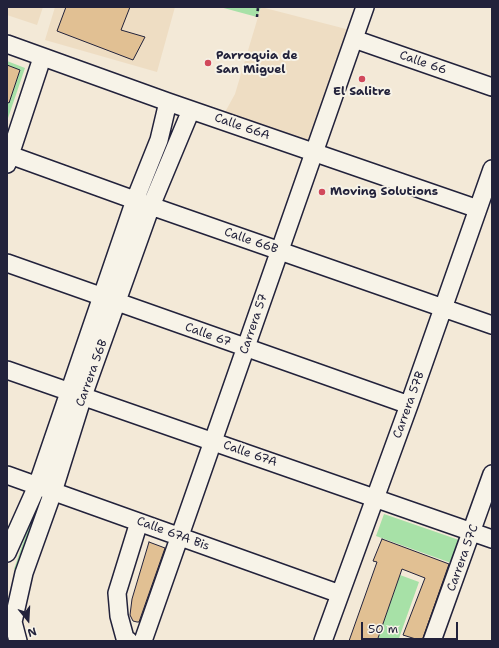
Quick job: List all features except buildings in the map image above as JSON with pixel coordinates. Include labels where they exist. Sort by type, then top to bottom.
[{"type":"street","name":"Carrera 57","points":[[143,641],[365,7]]},
{"type":"street","name":"Calle 66","points":[[354,38],[492,87]]},
{"type":"street","name":"Calle 66A","points":[[7,44],[42,58],[478,209]]},
{"type":"street","points":[[9,159],[42,58]]},
{"type":"street","name":"Carrera 56B","points":[[18,641],[10,620],[24,573],[53,492],[76,394],[102,297],[135,200],[159,140],[168,102]]},
{"type":"street","name":"Carrera 56B","points":[[7,553],[76,394],[118,302],[151,206],[191,110]]},
{"type":"street","name":"Calle 66B","points":[[9,159],[135,200],[492,326]]},
{"type":"street","name":"Carrera 57B","points":[[323,641],[409,405],[492,169]]},
{"type":"street","name":"Calle 67","points":[[7,263],[246,349],[409,405]]},
{"type":"street","name":"Calle 67A","points":[[7,370],[492,539]]},
{"type":"street","name":"Carrera 57C","points":[[432,641],[492,474]]},
{"type":"street","name":"Calle 67A Bis","points":[[7,476],[180,536],[340,594]]},
{"type":"street","points":[[129,641],[125,638],[118,616],[117,593],[139,522]]},
{"type":"path","points":[[257,18],[258,7]]},
{"type":"shaded area","points":[[7,7],[43,7],[37,25],[7,15]]},
{"type":"shaded area","points":[[55,7],[175,7],[157,72],[45,40]]},
{"type":"shaded area","points":[[261,7],[350,30],[307,143],[224,114],[235,94]]},
{"type":"green space","points":[[220,7],[261,7],[257,17]]},
{"type":"green space","points":[[7,61],[25,68],[7,121]]},
{"type":"green space","points":[[37,502],[43,502],[18,572],[14,569]]},
{"type":"green space","points":[[384,514],[462,541],[454,564],[376,536]]},
{"type":"green space","points":[[400,575],[419,582],[398,641],[377,641]]},
{"type":"place","name":"Parroquia de San Miguel","points":[[208,63]]},
{"type":"place","name":"El Salitre","points":[[362,79]]},
{"type":"place","name":"Moving Solutions","points":[[322,192]]}]
